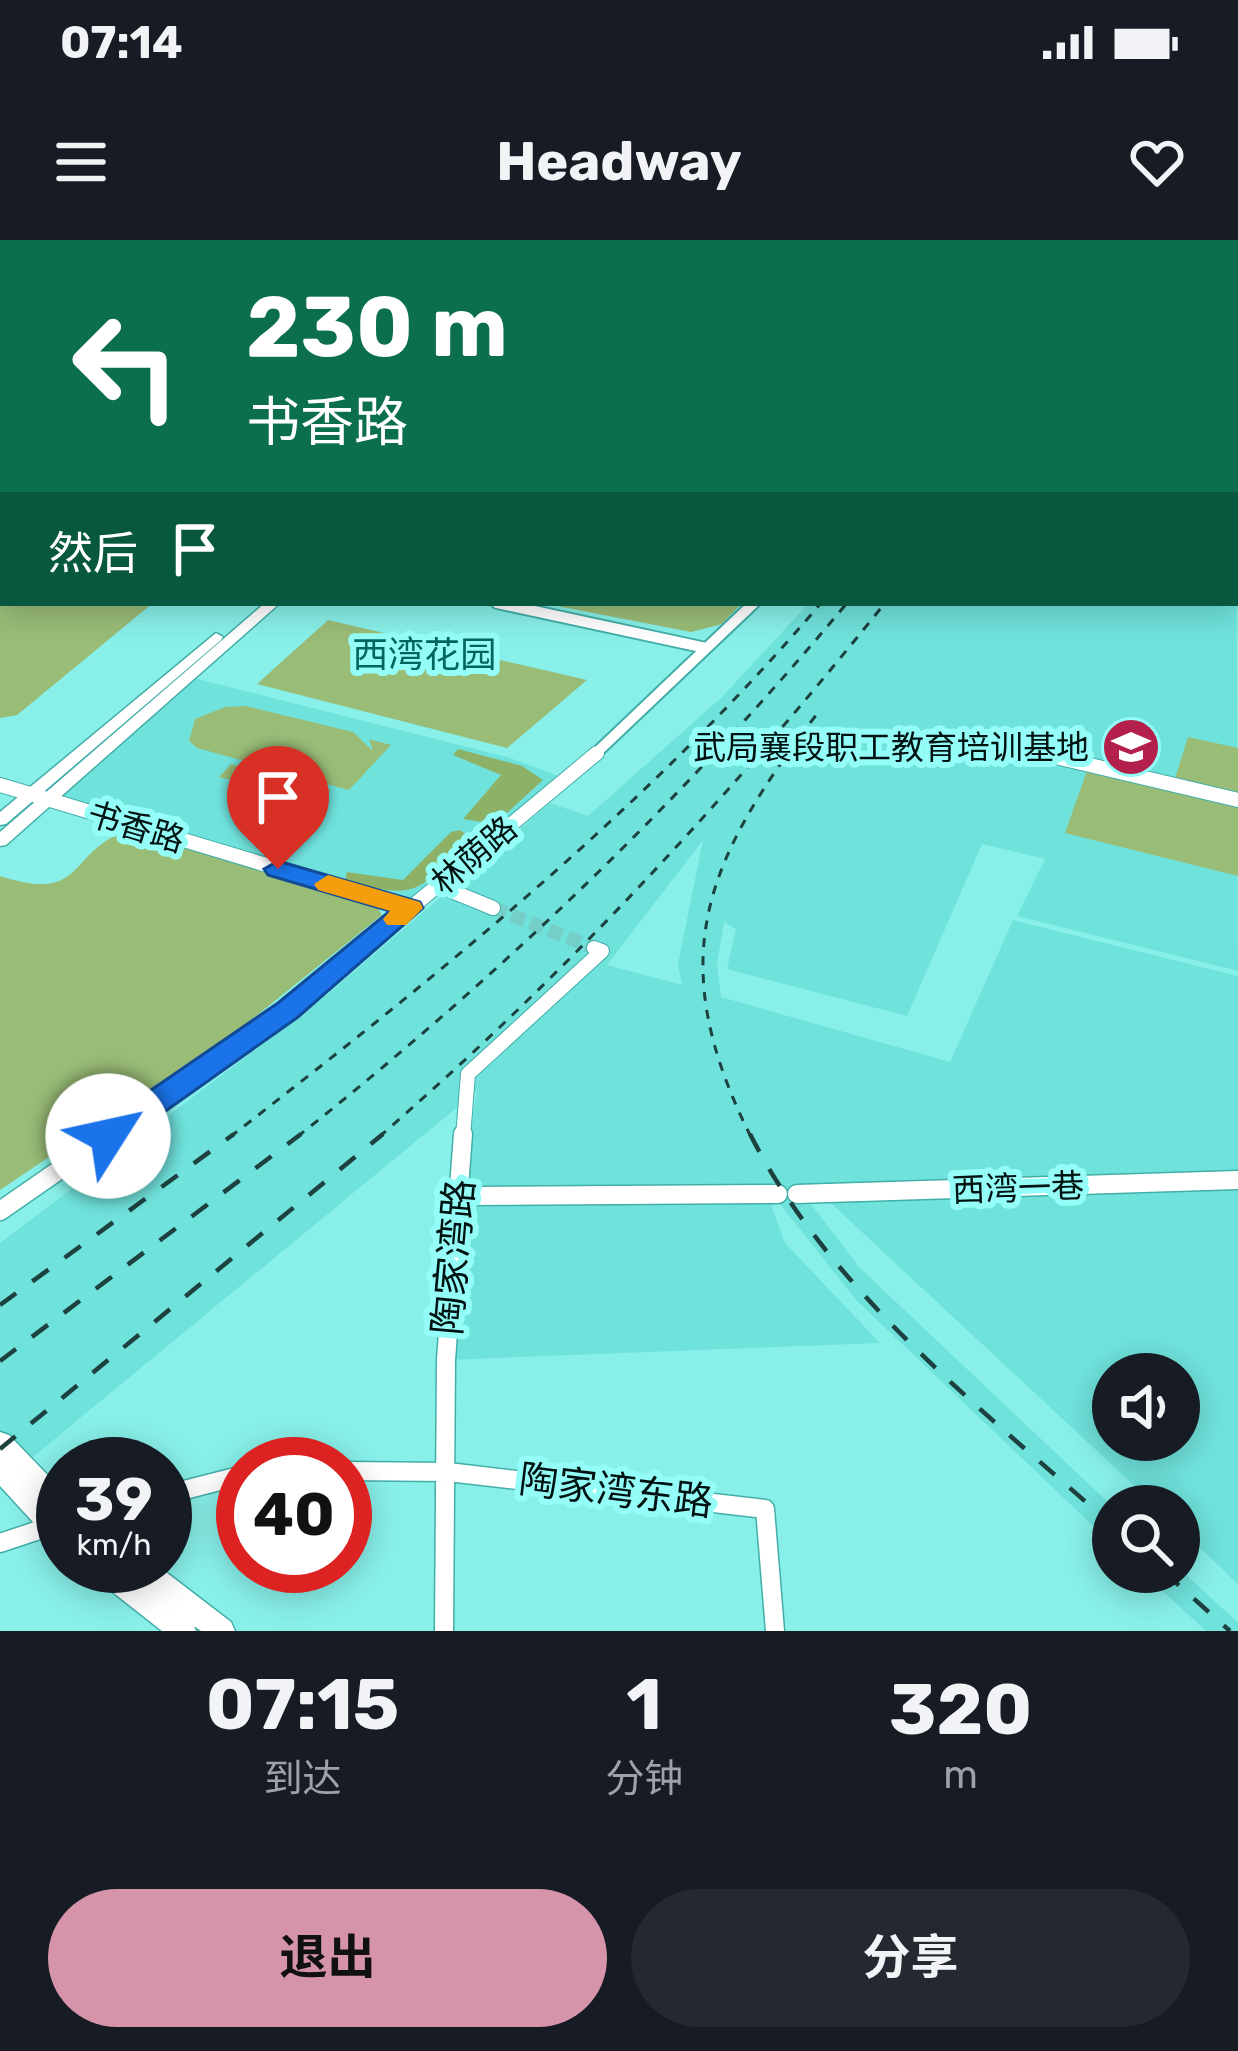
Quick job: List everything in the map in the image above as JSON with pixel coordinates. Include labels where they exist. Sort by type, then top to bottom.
[{"type":"main road","points":[[0,820],[252,606]]},
{"type":"main road","points":[[0,842],[271,606]]},
{"type":"main road","points":[[0,1443],[36,1492]]},
{"type":"main road","points":[[0,1468],[36,1502]]},
{"type":"main road","points":[[134,1593],[183,1631]]},
{"type":"main road","points":[[172,1593],[222,1631]]},
{"type":"street","points":[[511,606],[706,648]]},
{"type":"street","name":"林荫路","points":[[0,1211],[288,1010],[619,735],[751,606]]},
{"type":"street","points":[[1016,748],[1238,800]]},
{"type":"street","name":"书香路","points":[[0,785],[410,908]]},
{"type":"street","points":[[437,885],[493,908]]},
{"type":"street","name":"陶家湾路","points":[[444,1631],[446,1360],[468,1074],[602,951],[594,948]]},
{"type":"street","name":"西湾一巷","points":[[797,1194],[1238,1180]]},
{"type":"street","points":[[460,1196],[778,1194]]},
{"type":"street","name":"陶家湾东路","points":[[372,1471],[448,1472],[765,1509],[775,1631]]},
{"type":"street","points":[[0,1543],[36,1531]]},
{"type":"shaded area","points":[[806,606],[1237,606],[1238,971],[1017,916],[1045,859],[982,844],[907,1016],[727,969],[736,929],[724,922],[717,964],[721,997],[950,1062],[1013,920],[1238,976],[1238,1584],[1200,1548],[1200,1485],[1133,1485],[1108,1461],[1200,1461],[1200,1353],[1092,1353],[1092,1446],[821,1194],[804,1195],[860,1268],[1092,1487],[1092,1525],[857,1301],[776,1199],[771,1205],[785,1243],[880,1343],[446,1360],[460,1196],[477,1091],[57,1437],[36,1437],[36,1454],[0,1484],[0,1243],[321,1000],[550,803],[588,816],[722,697]],"holes":[[[703,840],[678,964],[682,985],[607,965]]]},
{"type":"shaded area","points":[[189,677],[507,757],[566,779],[410,908],[47,800]]},
{"type":"shaded area","points":[[1200,1588],[1238,1623],[1238,1631],[1206,1631],[1165,1593],[1200,1593]]},
{"type":"green space","points":[[0,606],[149,606],[17,715],[0,718]]},
{"type":"green space","points":[[557,606],[739,606],[722,624],[691,632]]},
{"type":"green space","points":[[328,620],[587,680],[507,748],[257,684]]},
{"type":"green space","points":[[246,706],[353,732],[373,751],[369,739],[391,745],[349,790],[197,748],[189,741],[195,719],[225,707]]},
{"type":"green space","points":[[1188,737],[1238,748],[1238,876],[1065,833],[1089,765],[1173,785]]},
{"type":"green space","points":[[458,749],[522,766],[543,780],[495,824],[463,819],[501,775],[453,755]]},
{"type":"green space","points":[[231,764],[331,790],[320,802],[219,777]]},
{"type":"green space","points":[[132,829],[377,907],[382,915],[242,1027],[0,1190],[0,876],[49,884],[74,871],[111,838]]},
{"type":"green space","points":[[460,830],[473,840],[416,887],[389,890],[345,880],[347,872],[403,880],[451,832]]},
{"type":"tunnel","points":[[493,908],[594,948]]},
{"type":"railway","points":[[231,1136],[540,885],[686,749],[818,606]]},
{"type":"railway","points":[[297,1137],[445,1014],[586,884],[720,747],[844,606]]},
{"type":"railway","points":[[379,1137],[516,1012],[644,881],[767,745],[883,606]]},
{"type":"railway","points":[[751,1137],[723,1073],[708,1015],[703,962],[709,912],[724,864],[748,815],[820,710]]},
{"type":"railway","points":[[0,1361],[301,1134]]},
{"type":"railway","points":[[0,1449],[383,1134]]},
{"type":"railway","points":[[750,1134],[822,1246],[866,1297],[962,1393],[1092,1508]]},
{"type":"railway","points":[[0,1305],[231,1136]]},
{"type":"railway","points":[[1187,1593],[1230,1631]]},
{"type":"slow traffic","points":[[328,884],[410,908],[397,919]]},
{"type":"place","name":"武局襄段职工教育培训基地","points":[[1131,747]]},
{"type":"district","name":"西湾花园","points":[[424,654]]},
{"type":"route","points":[[108,1136],[288,1010],[410,908],[278,869]]}]
